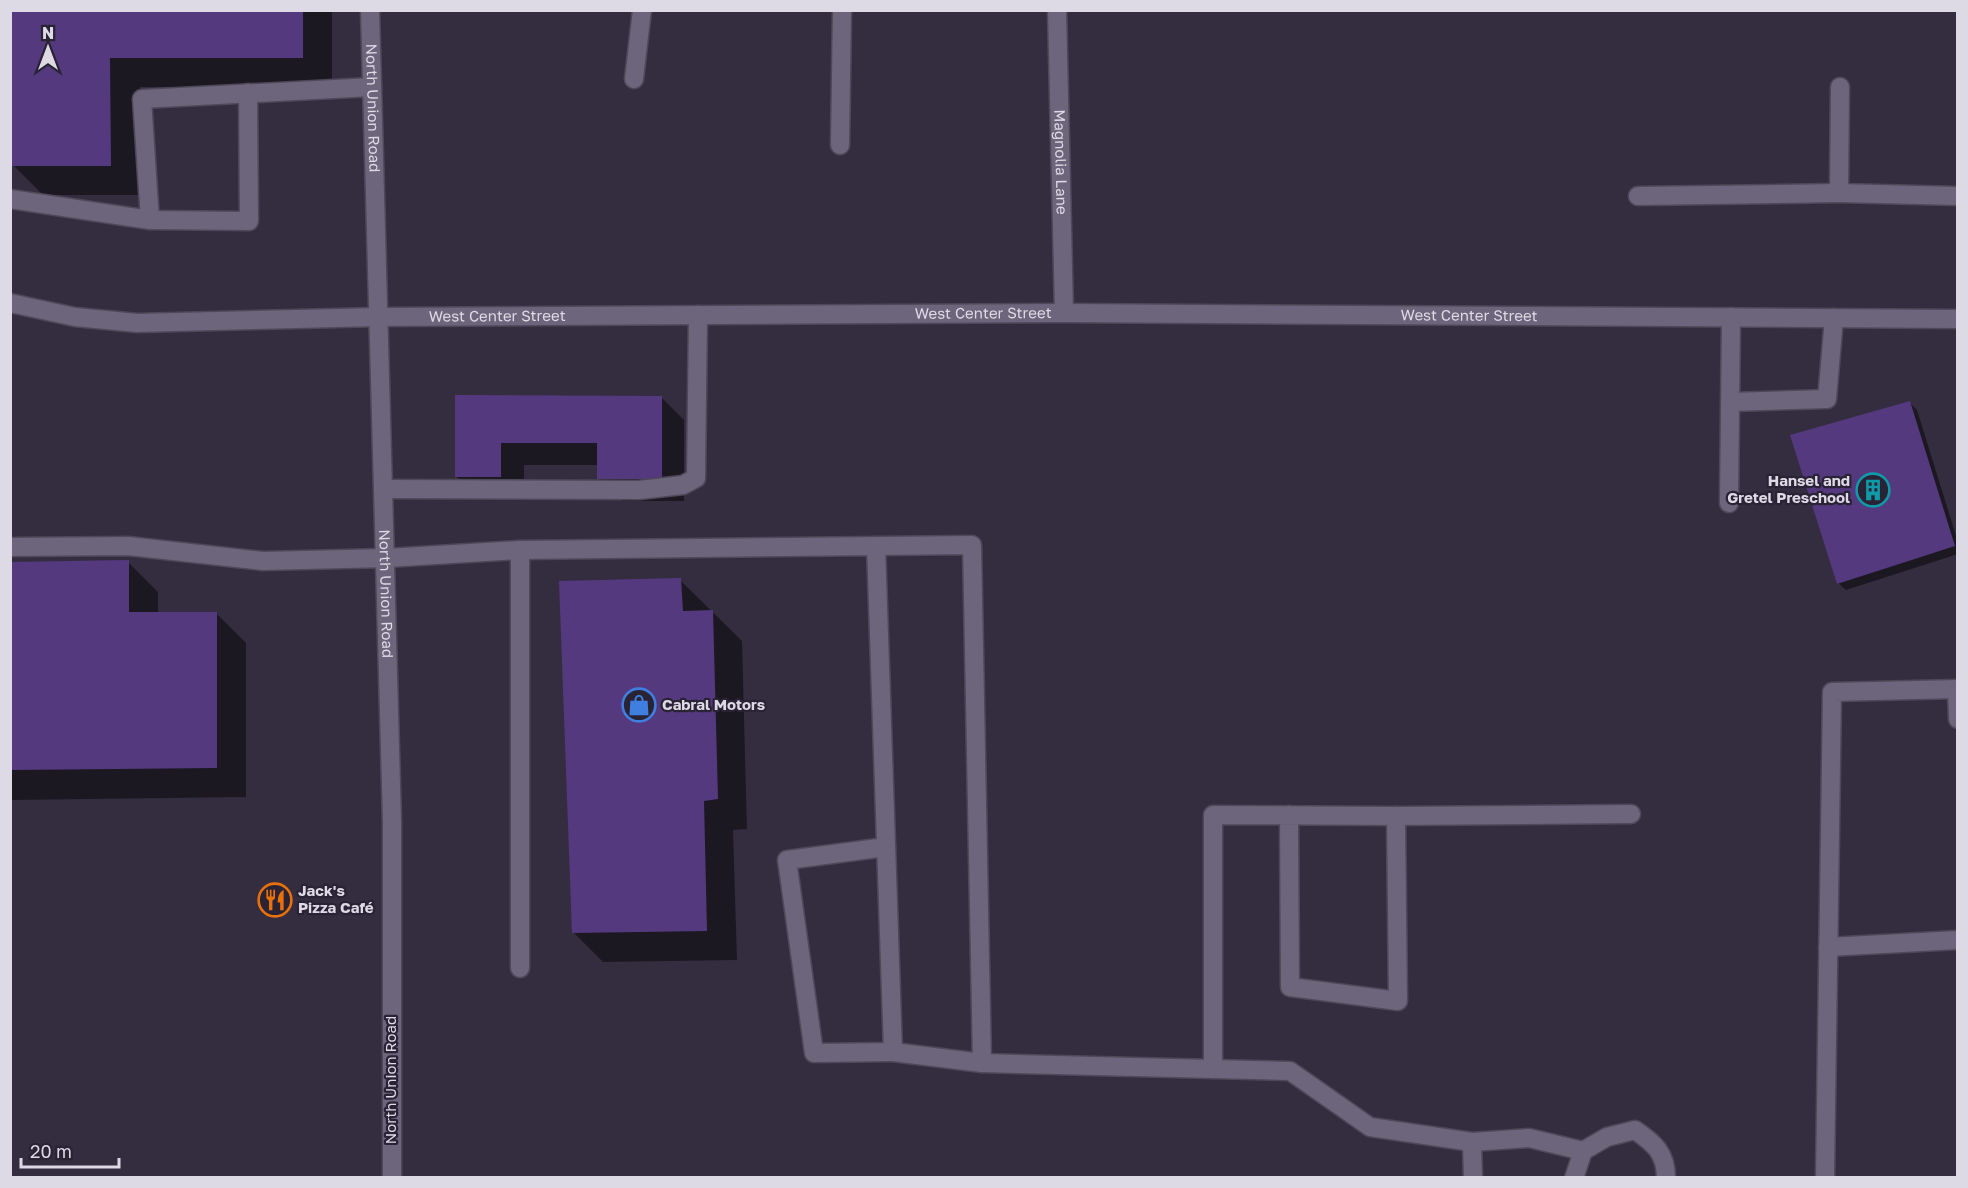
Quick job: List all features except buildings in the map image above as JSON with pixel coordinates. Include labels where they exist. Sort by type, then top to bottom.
[{"type":"street","name":"North Union Road","points":[[370,10],[393,822],[392,1178]]},
{"type":"street","points":[[634,79],[642,10]]},
{"type":"street","points":[[840,145],[842,10]]},
{"type":"street","name":"Magnolia Lane","points":[[1058,10],[1064,313]]},
{"type":"street","points":[[150,220],[142,99],[372,87]]},
{"type":"street","points":[[1839,193],[1840,87]]},
{"type":"street","points":[[10,199],[150,220],[249,220],[248,93]]},
{"type":"street","points":[[1638,196],[1839,193],[1958,196]]},
{"type":"street","name":"West Center Street","points":[[10,303],[75,317],[137,323],[379,317],[1064,313],[1958,319]]},
{"type":"street","points":[[385,489],[639,490],[683,486],[696,478],[698,315]]},
{"type":"street","points":[[1729,503],[1731,317]]},
{"type":"street","points":[[1731,402],[1827,399],[1834,318]]},
{"type":"street","points":[[10,547],[128,546],[263,561],[387,558],[520,550],[972,545],[982,1063]]},
{"type":"street","points":[[876,546],[892,1052]]},
{"type":"street","points":[[520,550],[520,968]]},
{"type":"street","points":[[1825,1178],[1832,692],[1957,689],[1958,718]]},
{"type":"street","points":[[1213,1069],[1213,815],[1631,814]]},
{"type":"street","points":[[1289,815],[1290,987],[1398,1001],[1396,816]]},
{"type":"street","points":[[886,847],[787,860],[814,1053],[892,1052],[982,1063],[1290,1071],[1370,1127],[1473,1142],[1529,1138],[1583,1151]]},
{"type":"street","points":[[1828,946],[1958,940]]},
{"type":"street","points":[[1574,1178],[1583,1151],[1607,1137],[1635,1130],[1658,1145],[1666,1166],[1666,1178]]},
{"type":"street","points":[[1473,1142],[1473,1178]]},
{"type":"place","name":"Hansel and Gretel Preschool","points":[[1873,490]]},
{"type":"place","name":"Cabral Motors","points":[[639,705]]},
{"type":"place","name":"Jack's Pizza Café","points":[[275,900]]}]
